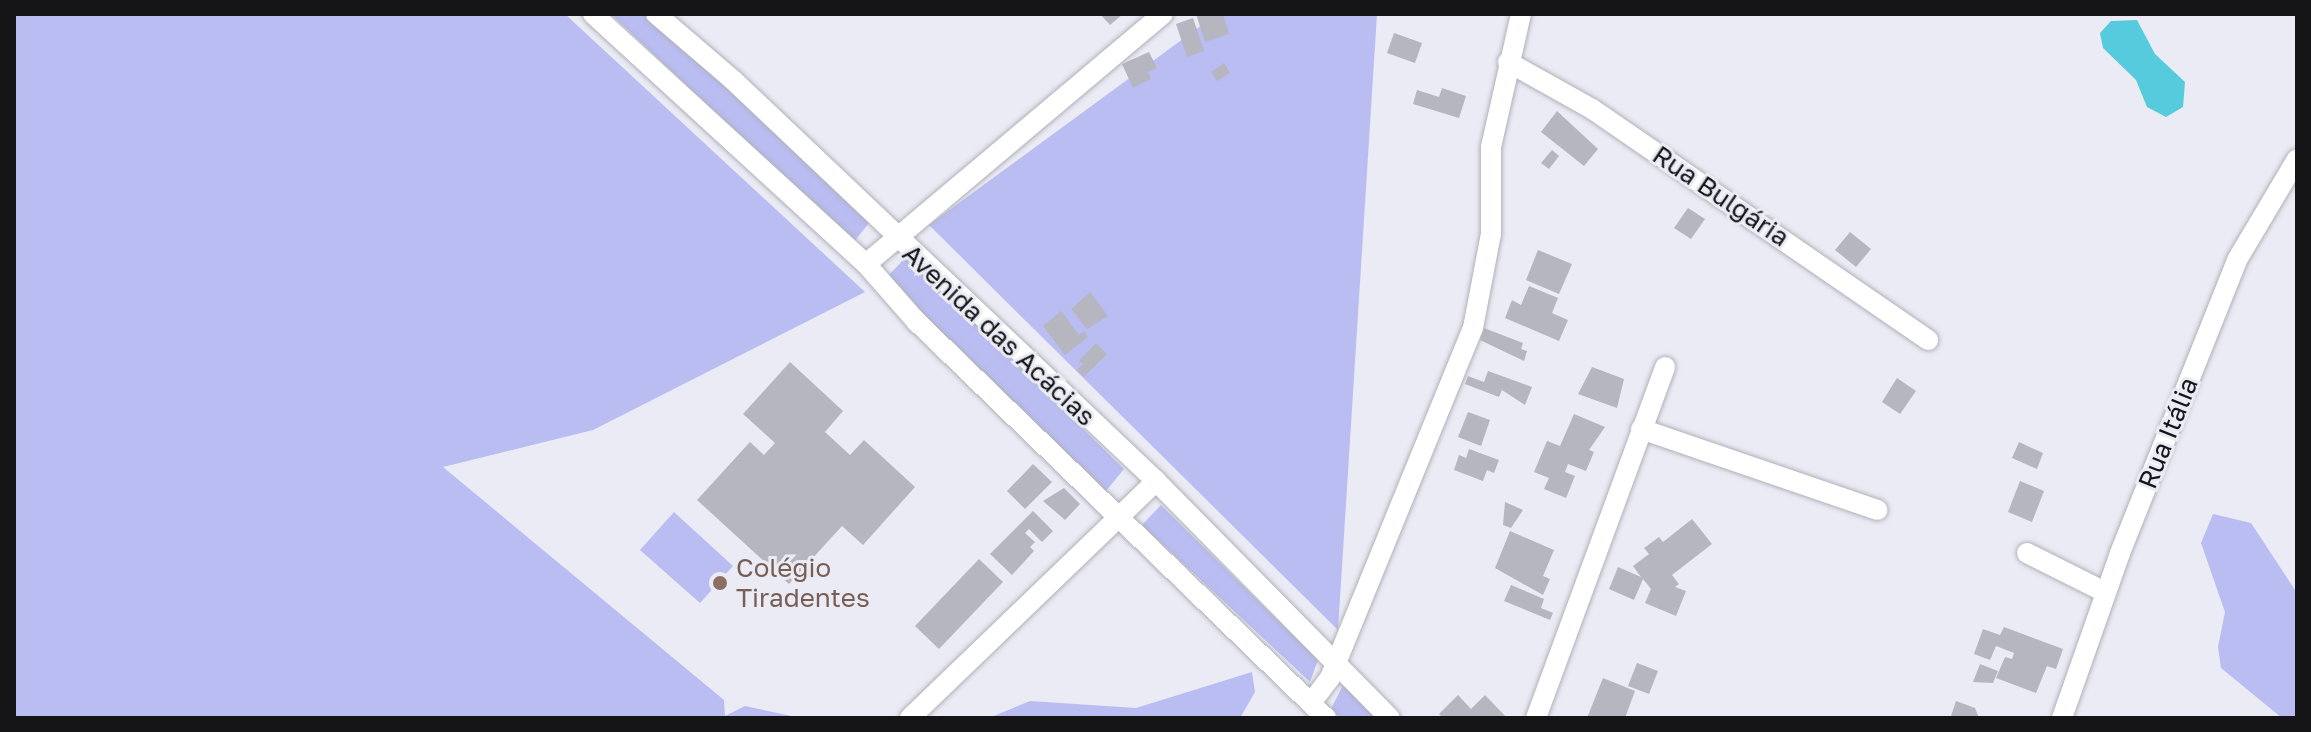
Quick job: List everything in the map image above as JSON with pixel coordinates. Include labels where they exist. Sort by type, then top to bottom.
[{"type":"street","name":"Avenida das Acácias","points":[[593,14],[866,264],[936,341],[1118,514],[1311,711],[1326,718]]},
{"type":"street","name":"Avenida das Acácias","points":[[656,14],[733,80],[895,237],[1156,481],[1332,671],[1390,718]]},
{"type":"street","points":[[866,264],[1163,14]]},
{"type":"street","points":[[1311,711],[1332,671],[1473,328],[1491,234],[1491,147],[1521,14]]},
{"type":"street","name":"Rua Bulgária","points":[[1508,62],[1592,109],[1928,340]]},
{"type":"street","name":"Rua Itália","points":[[2062,718],[2105,592],[2237,260],[2297,159]]},
{"type":"street","points":[[1536,718],[1665,367]]},
{"type":"street","points":[[1641,429],[1878,510]]},
{"type":"street","points":[[910,718],[1118,514],[1156,481]]},
{"type":"street","points":[[2027,553],[2105,592]]},
{"type":"shaded area","points":[[14,14],[565,14],[865,292],[593,430],[443,467],[724,700],[725,716],[745,706],[801,718],[14,718]]},
{"type":"shaded area","points":[[611,14],[648,14],[869,223],[853,243]]},
{"type":"shaded area","points":[[1217,14],[1377,14],[1338,630],[929,225]]},
{"type":"shaded area","points":[[2137,20],[2155,54],[2185,82],[2183,107],[2166,117],[2147,107],[2136,80],[2103,48],[2100,33],[2111,21]]},
{"type":"shaded area","points":[[907,256],[1124,469],[1106,491],[886,278]]},
{"type":"shaded area","points":[[1161,505],[1318,660],[1310,682],[1142,525]]},
{"type":"shaded area","points":[[674,512],[733,566],[700,603],[640,550]]},
{"type":"shaded area","points":[[2213,514],[2251,523],[2297,593],[2297,718],[2282,718],[2221,668],[2218,647],[2225,612],[2201,543]]},
{"type":"shaded area","points":[[1252,672],[1255,692],[1240,718],[989,718],[1030,701],[1136,708]]},
{"type":"shaded area","points":[[1343,685],[1377,718],[1340,718],[1331,709]]},
{"type":"building","points":[[1100,14],[1123,14],[1110,25]]},
{"type":"building","points":[[1196,14],[1223,14],[1229,34],[1205,42]]},
{"type":"building","points":[[1193,18],[1204,51],[1187,57],[1176,24]]},
{"type":"building","points":[[1394,33],[1422,43],[1415,63],[1387,53]]},
{"type":"building","points":[[1149,52],[1157,68],[1148,72],[1151,79],[1133,88],[1122,64]]},
{"type":"building","points":[[1224,63],[1230,73],[1217,81],[1211,72]]},
{"type":"building","points":[[1442,88],[1466,96],[1459,118],[1413,104],[1417,90],[1439,97]]},
{"type":"building","points":[[1557,111],[1598,149],[1584,166],[1541,132]]},
{"type":"building","points":[[1552,150],[1559,156],[1549,169],[1541,163]]},
{"type":"building","points":[[1688,208],[1705,219],[1691,239],[1674,228]]},
{"type":"building","points":[[1850,232],[1871,249],[1856,267],[1835,250]]},
{"type":"building","points":[[1538,250],[1572,264],[1559,294],[1526,280]]},
{"type":"building","points":[[1529,286],[1558,298],[1552,313],[1568,320],[1559,341],[1505,318],[1512,300],[1521,305]]},
{"type":"building","points":[[1090,292],[1108,316],[1087,329],[1071,309]]},
{"type":"building","points":[[1061,311],[1079,335],[1084,331],[1088,337],[1065,355],[1043,326]]},
{"type":"building","points":[[1484,328],[1523,343],[1521,349],[1527,351],[1524,361],[1480,340]]},
{"type":"building","points":[[1096,343],[1107,354],[1084,377],[1077,370],[1083,364],[1079,361]]},
{"type":"building","points":[[790,362],[843,411],[825,432],[850,455],[864,440],[915,487],[863,545],[842,526],[789,584],[697,500],[750,442],[764,455],[775,443],[743,414]]},
{"type":"building","points":[[1592,367],[1624,379],[1617,408],[1578,394]]},
{"type":"building","points":[[1488,371],[1532,387],[1525,405],[1502,390],[1499,397],[1465,384],[1468,376],[1484,382]]},
{"type":"building","points":[[1897,378],[1916,391],[1900,414],[1882,402]]},
{"type":"building","points":[[1468,412],[1490,420],[1481,446],[1458,437]]},
{"type":"building","points":[[1574,414],[1605,427],[1589,450],[1594,452],[1586,471],[1568,464],[1565,472],[1575,476],[1566,498],[1544,489],[1549,478],[1534,472],[1547,441],[1560,446]]},
{"type":"building","points":[[2019,442],[2043,453],[2037,469],[2012,458]]},
{"type":"building","points":[[1469,449],[1499,460],[1494,473],[1487,470],[1483,481],[1454,470],[1459,455],[1466,458]]},
{"type":"building","points":[[1033,464],[1052,482],[1025,509],[1007,491]]},
{"type":"building","points":[[2020,481],[2044,491],[2032,522],[2008,512]]},
{"type":"building","points":[[1064,488],[1080,504],[1065,520],[1043,501]]},
{"type":"building","points":[[1505,502],[1523,510],[1511,528],[1503,525]]},
{"type":"building","points":[[1033,511],[1053,531],[1042,542],[1029,529],[1025,533],[1035,542],[1030,547],[1034,551],[1012,575],[990,554]]},
{"type":"building","points":[[1692,519],[1712,544],[1672,575],[1679,584],[1675,587],[1686,591],[1676,616],[1645,603],[1651,589],[1643,579],[1634,600],[1609,589],[1618,567],[1641,577],[1633,566],[1649,554],[1644,548],[1659,537],[1663,542]]},
{"type":"building","points":[[1510,531],[1554,550],[1543,576],[1550,579],[1543,595],[1495,568]]},
{"type":"building","points":[[979,559],[1003,582],[939,649],[915,626]]},
{"type":"building","points":[[1511,585],[1544,599],[1541,608],[1553,613],[1550,620],[1504,601]]},
{"type":"building","points":[[2004,627],[2063,649],[2056,669],[2047,666],[2036,693],[1996,678],[2005,657],[2012,659],[2014,653],[1996,646],[1990,660],[1974,654],[1983,629],[2000,635]]},
{"type":"building","points":[[1637,663],[1658,671],[1649,694],[1628,686]]},
{"type":"building","points":[[1980,664],[1998,671],[1993,683],[1973,682]]},
{"type":"building","points":[[1603,678],[1635,691],[1625,718],[1587,718]]},
{"type":"building","points":[[1458,695],[1471,709],[1485,695],[1507,718],[1443,718],[1439,714]]},
{"type":"building","points":[[1956,701],[1975,708],[1979,718],[1951,716]]},
{"type":"place","name":"Colégio Tiradentes","points":[[720,583]]}]
